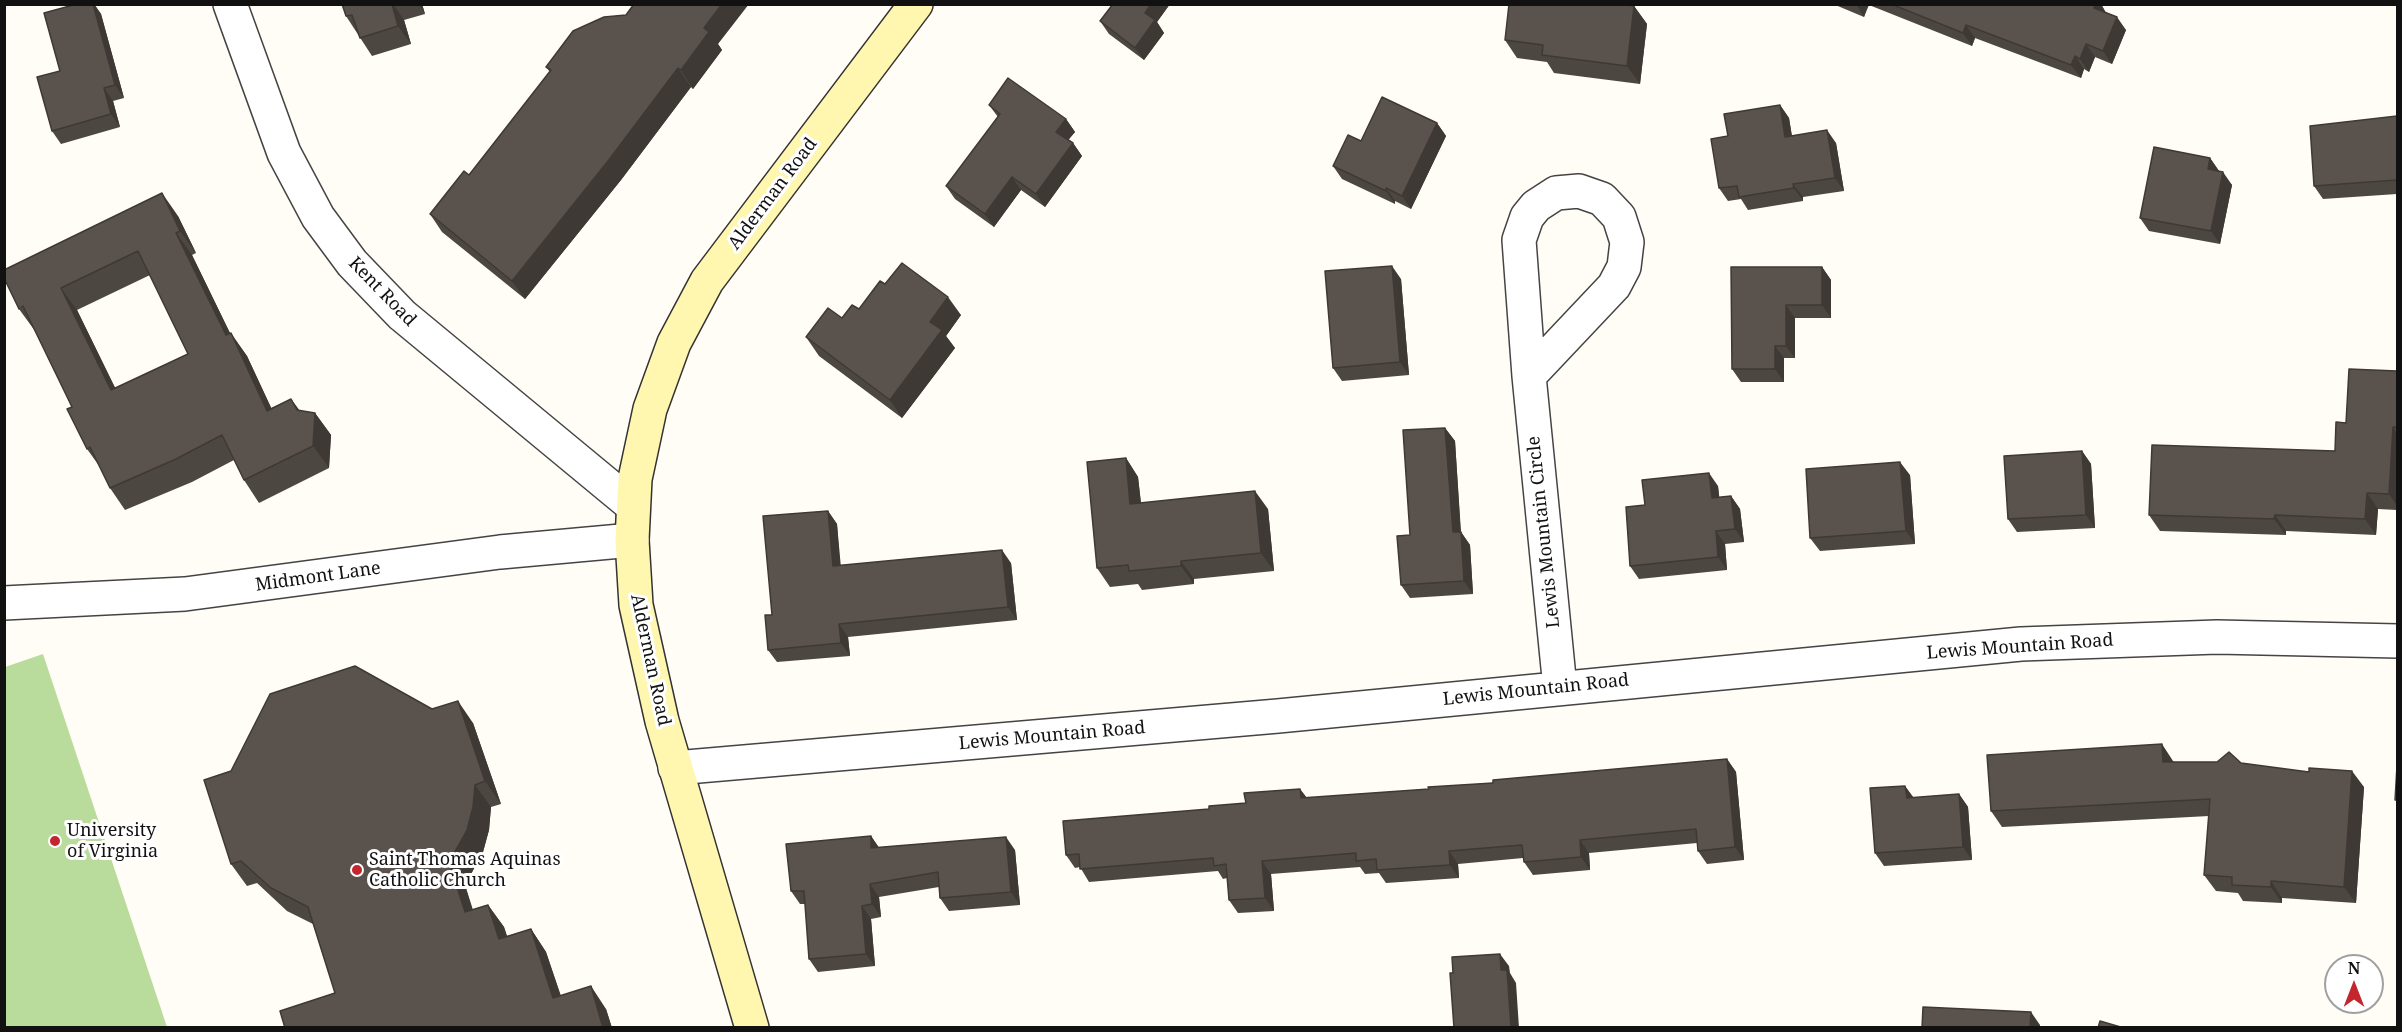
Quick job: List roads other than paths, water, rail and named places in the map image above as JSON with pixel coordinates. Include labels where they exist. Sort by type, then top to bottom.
[{"type":"main road","name":"Alderman Road","points":[[752,1028],[662,721],[636,605],[632,540],[635,479],[650,409],[674,343],[707,281],[916,4]]},
{"type":"street","name":"Kent Road","points":[[230,4],[284,153],[318,217],[352,263],[402,315],[633,506]]},
{"type":"street","name":"Lewis Mountain Circle","points":[[1529,376],[1614,286],[1624,267],[1627,242],[1619,217],[1602,199],[1579,190],[1556,194],[1536,206],[1527,217],[1519,240],[1529,376],[1560,688]]},
{"type":"street","name":"Midmont Lane","points":[[4,603],[185,594],[500,552],[632,540]]},
{"type":"street","name":"Lewis Mountain Road","points":[[675,768],[1290,715],[2021,644],[2217,637],[2397,641]]},
{"type":"place","name":"University of Virginia","points":[[55,841]]},
{"type":"place","name":"Saint Thomas Aquinas Catholic Church","points":[[357,870]]}]
